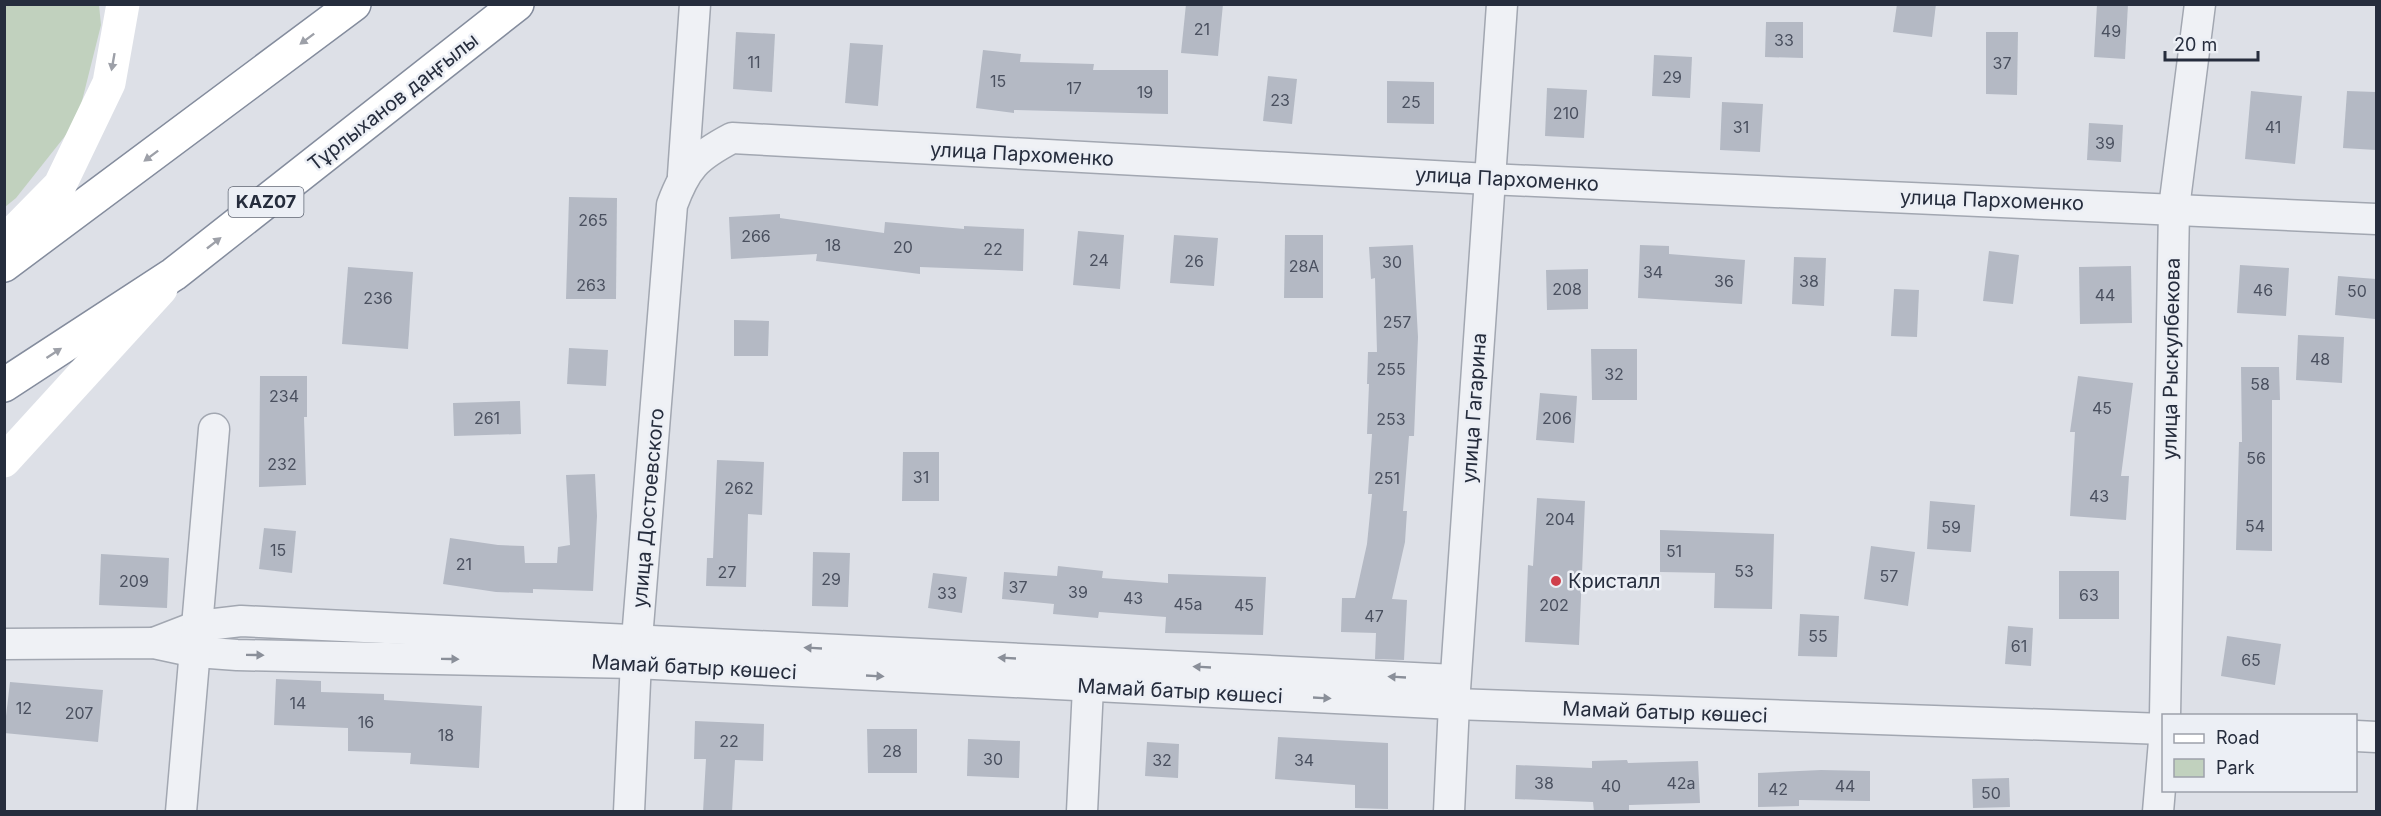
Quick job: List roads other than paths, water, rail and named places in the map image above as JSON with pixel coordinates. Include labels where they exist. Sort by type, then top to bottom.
[{"type":"main road","points":[[4,242],[60,185],[109,83],[123,4]]},
{"type":"main road","points":[[4,265],[354,4]]},
{"type":"main road","name":"Тұрлыханов даңғылы","points":[[4,385],[174,274],[517,4]]},
{"type":"main road","points":[[4,461],[174,274]]},
{"type":"street","points":[[683,175],[695,4]]},
{"type":"street","name":"улица Гагарина","points":[[1449,812],[1455,692],[1502,4]]},
{"type":"street","name":"улица Рыскулбекова","points":[[2165,714],[2174,208],[2200,4]]},
{"type":"street","name":"улица Пархоменко","points":[[672,205],[683,175],[707,151],[732,138],[1489,178],[2376,219]]},
{"type":"street","name":"улица Достоевского","points":[[629,812],[636,651],[672,205]]},
{"type":"street","points":[[181,812],[214,429]]},
{"type":"street","name":"Мамай батыр көшесі","points":[[4,644],[154,643],[197,639],[636,651],[2162,729]]},
{"type":"street","name":"Мамай батыр көшесі","points":[[636,651],[1088,687],[1455,692]]},
{"type":"street","points":[[1082,812],[1088,687]]},
{"type":"street","points":[[2357,736],[2376,737]]},
{"type":"street","points":[[2158,812],[2162,755]]},
{"type":"place","name":"Кристалл","points":[[1556,581]]}]
